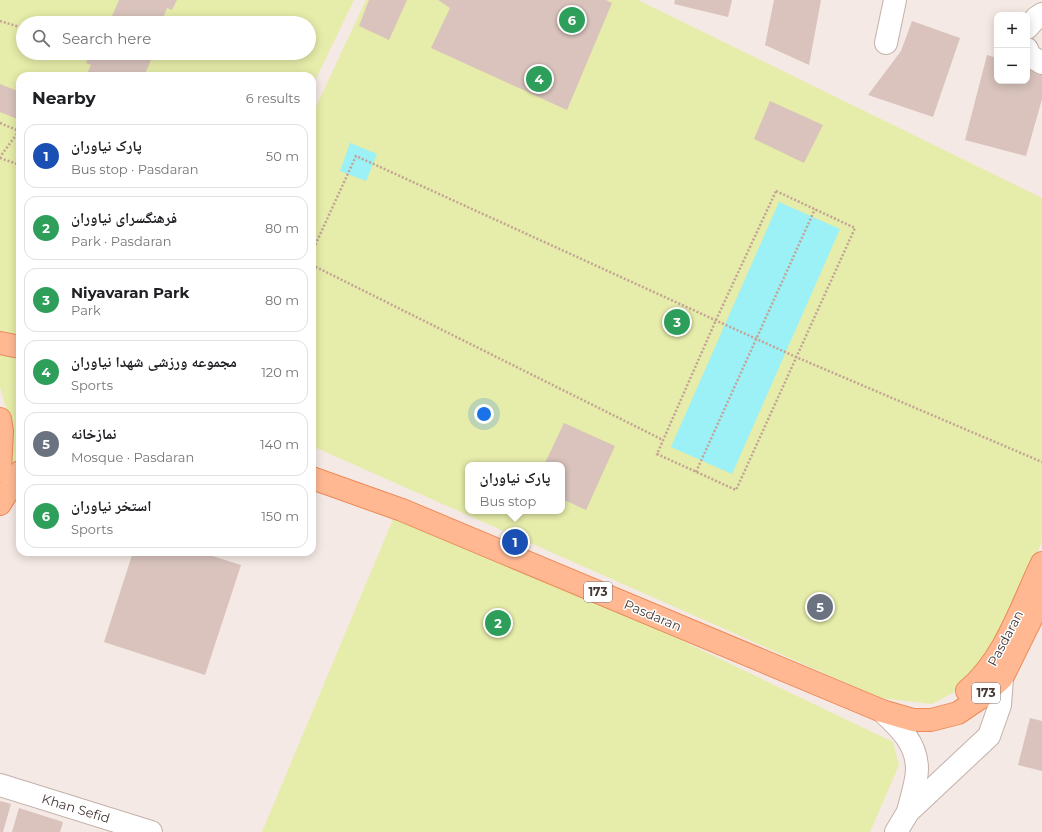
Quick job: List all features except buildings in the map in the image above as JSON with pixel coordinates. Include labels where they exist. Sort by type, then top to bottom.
[{"type":"main road","points":[[0,343],[16,347]]},
{"type":"main road","points":[[0,419],[2,431],[0,471]]},
{"type":"main road","points":[[0,504],[16,478]]},
{"type":"main road","name":"Pasdaran","points":[[316,479],[402,510],[882,711],[913,720],[931,720],[958,713],[980,698],[1002,678],[1042,598]]},
{"type":"main road","name":"Pasdaran","points":[[882,711],[920,711],[962,695],[982,679],[999,655],[1042,563]]},
{"type":"street","points":[[886,43],[895,0]]},
{"type":"street","points":[[1030,25],[1042,14]]},
{"type":"street","points":[[1030,56],[1042,63]]},
{"type":"street","points":[[896,832],[908,812],[989,736],[1000,705],[1002,678]]},
{"type":"street","points":[[882,711],[901,729],[913,747],[917,769],[908,812]]},
{"type":"street","name":"Khan Sefid","points":[[0,785],[151,832]]},
{"type":"path","points":[[0,21],[16,26]]},
{"type":"path","points":[[0,124],[16,130]]},
{"type":"path","points":[[16,135],[0,157],[16,163]]},
{"type":"path","points":[[316,243],[356,156],[796,357],[1042,462]]},
{"type":"path","points":[[776,191],[815,209],[855,228],[736,490],[657,454],[716,320],[776,191]]},
{"type":"path","points":[[696,472],[815,209]]},
{"type":"path","points":[[316,267],[663,440]]},
{"type":"green space","points":[[0,0],[354,0],[316,79],[316,72],[16,72],[16,336],[0,333]]},
{"type":"green space","points":[[366,0],[638,0],[1042,198],[1042,541],[1008,628],[981,678],[932,704],[880,698],[465,514],[565,514],[565,462],[465,462],[465,514],[316,448],[316,106]]},
{"type":"green space","points":[[0,351],[16,356],[16,459],[5,480],[10,423],[0,387]]},
{"type":"green space","points":[[399,505],[893,742],[899,765],[870,832],[262,832]]},
{"type":"water","points":[[350,143],[377,154],[366,181],[340,171]]},
{"type":"water","points":[[779,202],[840,229],[732,474],[671,447]]},
{"type":"place","name":"استخر نیاوران","points":[[572,20]]},
{"type":"place","name":"مجموعه ورزشی شهدا نیاوران","points":[[539,79]]},
{"type":"place","name":"Niyavaran Park","points":[[677,322]]},
{"type":"place","name":"پارک نیاوران","points":[[515,542]]},
{"type":"place","name":"نمازخانه","points":[[820,607]]},
{"type":"place","name":"فرهنگسرای نیاوران","points":[[498,623]]}]
